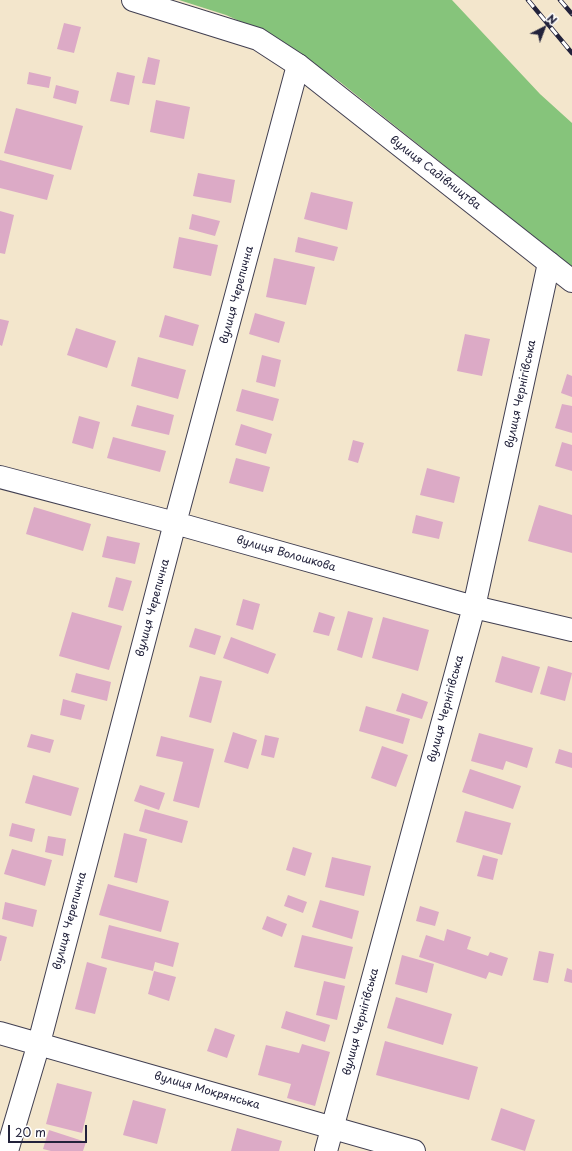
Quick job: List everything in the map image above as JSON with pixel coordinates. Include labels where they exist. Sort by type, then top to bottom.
[{"type":"street","name":"вулиця Садівництва","points":[[133,0],[258,39],[298,65],[572,281]]},
{"type":"street","name":"вулиця Черепична","points":[[7,1151],[39,1043],[175,524],[298,65]]},
{"type":"street","name":"вулиця Чернігівська","points":[[326,1151],[474,607],[549,263]]},
{"type":"street","name":"вулиця Волошкова","points":[[0,477],[474,607],[572,630]]},
{"type":"street","name":"вулиця Мокрянська","points":[[0,1033],[414,1151]]},
{"type":"green space","points":[[179,0],[452,0],[540,94],[572,123],[572,267],[340,82],[279,39],[226,15]]},
{"type":"building","points":[[64,23],[81,27],[74,53],[57,49]]},
{"type":"building","points":[[148,57],[160,60],[155,85],[142,83]]},
{"type":"building","points":[[29,72],[51,77],[49,88],[27,84]]},
{"type":"building","points":[[117,72],[135,76],[129,105],[110,101]]},
{"type":"building","points":[[56,85],[79,91],[76,104],[53,98]]},
{"type":"building","points":[[156,100],[190,107],[184,139],[150,132]]},
{"type":"building","points":[[16,108],[83,126],[71,170],[4,153]]},
{"type":"building","points":[[0,160],[54,175],[47,200],[0,188]]},
{"type":"building","points":[[198,173],[235,180],[231,203],[193,196]]},
{"type":"building","points":[[311,192],[353,202],[347,230],[304,219]]},
{"type":"building","points":[[0,211],[14,215],[5,254],[0,253]]},
{"type":"building","points":[[192,214],[220,221],[215,236],[189,229]]},
{"type":"building","points":[[179,237],[218,245],[211,276],[173,268]]},
{"type":"building","points":[[298,237],[338,247],[334,261],[295,252]]},
{"type":"building","points":[[274,258],[315,267],[306,305],[266,297]]},
{"type":"building","points":[[255,313],[285,322],[279,343],[249,334]]},
{"type":"building","points":[[165,315],[199,325],[193,346],[159,337]]},
{"type":"building","points":[[0,319],[9,321],[2,346],[0,345]]},
{"type":"building","points":[[76,328],[116,341],[107,368],[67,355]]},
{"type":"building","points":[[465,334],[490,339],[482,376],[457,371]]},
{"type":"building","points":[[262,355],[281,360],[275,387],[256,382]]},
{"type":"building","points":[[138,357],[186,370],[178,399],[131,386]]},
{"type":"building","points":[[567,374],[572,376],[572,397],[561,393]]},
{"type":"building","points":[[242,389],[279,399],[273,421],[236,411]]},
{"type":"building","points":[[562,404],[572,406],[572,433],[555,428]]},
{"type":"building","points":[[137,405],[174,415],[169,435],[131,426]]},
{"type":"building","points":[[79,416],[100,422],[93,449],[72,443]]},
{"type":"building","points":[[241,424],[272,434],[266,454],[235,445]]},
{"type":"building","points":[[113,437],[166,451],[160,472],[107,458]]},
{"type":"building","points":[[353,440],[364,443],[358,463],[348,460]]},
{"type":"building","points":[[562,442],[572,445],[572,471],[555,466]]},
{"type":"building","points":[[236,458],[270,467],[263,492],[229,483]]},
{"type":"building","points":[[427,468],[460,477],[454,503],[420,495]]},
{"type":"building","points":[[539,505],[572,515],[572,553],[528,541]]},
{"type":"building","points":[[34,507],[91,524],[83,551],[26,534]]},
{"type":"building","points":[[416,515],[443,522],[439,539],[412,533]]},
{"type":"building","points":[[107,536],[140,543],[135,564],[102,557]]},
{"type":"building","points":[[116,577],[132,581],[123,611],[108,607]]},
{"type":"building","points":[[243,599],[260,604],[253,630],[236,625]]},
{"type":"building","points":[[348,611],[373,618],[362,658],[337,650]]},
{"type":"building","points":[[72,612],[122,626],[109,670],[59,656]]},
{"type":"building","points":[[319,612],[335,617],[329,636],[313,632]]},
{"type":"building","points":[[383,617],[429,630],[418,671],[372,658]]},
{"type":"building","points":[[195,628],[221,636],[215,655],[189,647]]},
{"type":"building","points":[[231,637],[276,654],[268,674],[223,658]]},
{"type":"building","points":[[502,656],[540,667],[532,693],[495,682]]},
{"type":"building","points":[[548,666],[572,673],[565,701],[540,694]]},
{"type":"building","points":[[76,673],[111,682],[107,701],[71,692]]},
{"type":"building","points":[[200,676],[222,681],[211,723],[189,717]]},
{"type":"building","points":[[402,693],[428,702],[422,719],[396,711]]},
{"type":"building","points":[[63,699],[85,705],[81,720],[60,715]]},
{"type":"building","points":[[366,706],[410,719],[403,744],[359,731]]},
{"type":"building","points":[[233,732],[257,740],[248,769],[224,762]]},
{"type":"building","points":[[479,733],[533,748],[527,768],[506,761],[503,770],[471,761]]},
{"type":"building","points":[[31,734],[54,740],[50,753],[27,747]]},
{"type":"building","points":[[265,735],[279,738],[274,758],[261,755]]},
{"type":"building","points":[[161,736],[214,749],[199,808],[173,801],[183,762],[156,756]]},
{"type":"building","points":[[382,746],[408,755],[396,787],[371,778]]},
{"type":"building","points":[[559,749],[572,753],[572,768],[555,763]]},
{"type":"building","points":[[470,769],[521,786],[513,809],[462,792]]},
{"type":"building","points":[[33,775],[79,788],[71,816],[25,803]]},
{"type":"building","points":[[140,785],[165,793],[159,810],[134,801]]},
{"type":"building","points":[[145,809],[188,821],[182,843],[139,831]]},
{"type":"building","points":[[465,811],[511,823],[502,855],[456,842]]},
{"type":"building","points":[[12,823],[35,829],[32,842],[9,836]]},
{"type":"building","points":[[124,833],[147,839],[137,883],[114,877]]},
{"type":"building","points":[[48,836],[66,839],[63,856],[45,852]]},
{"type":"building","points":[[293,847],[312,853],[305,876],[286,870]]},
{"type":"building","points":[[12,849],[52,860],[45,886],[4,874]]},
{"type":"building","points":[[483,855],[498,859],[493,880],[477,876]]},
{"type":"building","points":[[332,857],[371,866],[364,896],[325,887]]},
{"type":"building","points":[[108,884],[169,901],[161,932],[99,915]]},
{"type":"building","points":[[288,895],[307,902],[303,913],[284,906]]},
{"type":"building","points":[[320,900],[359,911],[352,939],[312,927]]},
{"type":"building","points":[[5,902],[37,910],[33,927],[2,919]]},
{"type":"building","points":[[420,906],[439,912],[435,926],[416,921]]},
{"type":"building","points":[[267,916],[287,924],[282,937],[262,929]]},
{"type":"building","points":[[109,925],[179,943],[173,967],[155,962],[153,971],[101,958]]},
{"type":"building","points":[[447,929],[471,937],[467,949],[488,956],[490,952],[508,958],[502,976],[489,972],[486,979],[419,957],[426,935],[444,941]]},
{"type":"building","points":[[0,935],[7,937],[1,961],[0,961]]},
{"type":"building","points":[[302,935],[353,947],[345,979],[294,967]]},
{"type":"building","points":[[539,951],[554,954],[548,983],[533,980]]},
{"type":"building","points":[[402,955],[434,964],[427,993],[395,984]]},
{"type":"building","points":[[87,962],[107,968],[95,1014],[75,1009]]},
{"type":"building","points":[[567,968],[572,970],[572,983],[564,981]]},
{"type":"building","points":[[154,971],[176,977],[169,1001],[148,994]]},
{"type":"building","points":[[324,981],[345,986],[337,1020],[316,1015]]},
{"type":"building","points":[[396,997],[452,1014],[443,1045],[387,1028]]},
{"type":"building","points":[[286,1011],[330,1025],[325,1042],[281,1028]]},
{"type":"building","points":[[215,1028],[235,1035],[227,1058],[207,1051]]},
{"type":"building","points":[[385,1041],[478,1067],[469,1100],[376,1075]]},
{"type":"building","points":[[302,1044],[330,1052],[315,1106],[287,1098],[291,1084],[258,1075],[266,1045],[299,1053]]},
{"type":"building","points":[[57,1083],[92,1092],[82,1133],[46,1124]]},
{"type":"building","points":[[133,1100],[166,1109],[157,1144],[123,1135]]},
{"type":"building","points":[[501,1108],[535,1120],[525,1151],[491,1140]]},
{"type":"building","points":[[237,1128],[282,1141],[279,1151],[231,1151]]},
{"type":"building","points":[[49,1130],[86,1142],[83,1151],[51,1151],[43,1149]]},
{"type":"railway","points":[[528,0],[572,53]]},
{"type":"railway","points":[[560,0],[572,14]]}]
